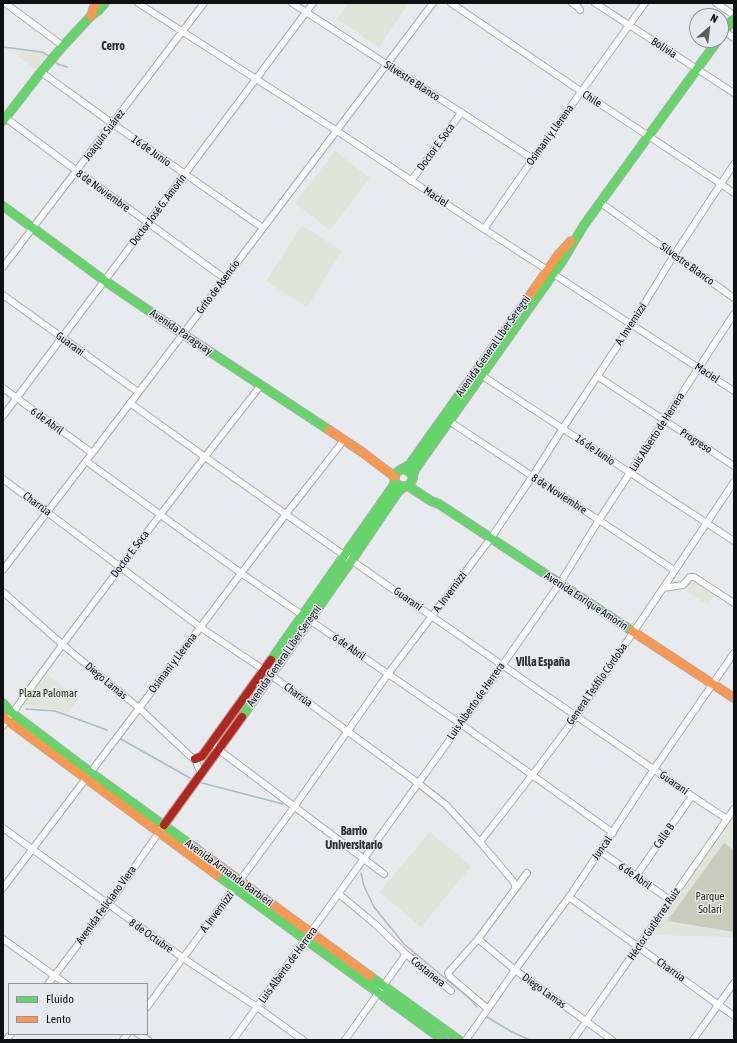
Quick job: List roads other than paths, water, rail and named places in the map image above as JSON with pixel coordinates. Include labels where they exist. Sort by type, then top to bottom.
[{"type":"street","points":[[5,3],[63,46]]},
{"type":"street","points":[[4,118],[41,72],[90,16],[97,3]]},
{"type":"street","points":[[90,16],[98,11],[104,3]]},
{"type":"street","name":"Maciel","points":[[138,3],[337,131],[484,229],[734,391]]},
{"type":"street","name":"Joaquín Suárez","points":[[3,267],[204,3]]},
{"type":"street","name":"Silvestre Blanco","points":[[292,3],[532,159]]},
{"type":"street","name":"Doctor José G. Amorín","points":[[3,416],[313,3]]},
{"type":"street","name":"Grito de Asencio","points":[[3,570],[433,3]]},
{"type":"street","name":"Chile","points":[[451,3],[734,193]]},
{"type":"street","points":[[572,3],[580,10]]},
{"type":"street","name":"Bolivia","points":[[595,3],[734,93]]},
{"type":"street","name":"Osimani y Llerena","points":[[484,229],[532,159],[630,26],[645,3]]},
{"type":"street","points":[[716,3],[734,16]]},
{"type":"street","name":"Avenida General Líber Seregni","points":[[195,759],[202,756],[310,620],[393,486],[398,474],[410,464],[446,419],[550,272],[558,255],[584,225],[712,48]]},
{"type":"street","name":"16 de Junio","points":[[41,72],[263,228]]},
{"type":"street","name":"Doctor E. Soca","points":[[411,181],[461,113]]},
{"type":"street","name":"8 de Noviembre","points":[[4,118],[224,278]]},
{"type":"street","name":"A. Invernizzi","points":[[148,1006],[294,807],[388,674],[490,538],[532,477],[562,428],[632,324],[674,255],[734,164]]},
{"type":"street","name":"Silvestre Blanco","points":[[600,203],[734,298]]},
{"type":"street","name":"Avenida Paraguay","points":[[3,206],[105,281],[183,334],[362,452],[388,466],[398,474]]},
{"type":"street","name":"Guaraní","points":[[3,295],[138,392]]},
{"type":"street","name":"Luis Alberto de Herrera","points":[[233,1040],[461,724],[560,583],[599,520],[734,314]]},
{"type":"street","name":"16 de Junio","points":[[478,374],[734,541]]},
{"type":"street","name":"Progreso","points":[[597,376],[734,466]]},
{"type":"street","name":"Doctor E. Soca","points":[[6,719],[120,567],[261,385]]},
{"type":"street","name":"6 de Abril","points":[[3,388],[92,453]]},
{"type":"street","name":"Guaraní","points":[[130,403],[348,558],[727,819]]},
{"type":"street","name":"Avenida General Líber Seregni","points":[[413,476],[416,468],[446,419]]},
{"type":"street","name":"8 de Noviembre","points":[[446,419],[674,570]]},
{"type":"street","name":"Osimani y Llerena","points":[[3,888],[138,708],[344,440]]},
{"type":"street","name":"6 de Abril","points":[[86,461],[242,573],[461,724],[613,833]]},
{"type":"street","points":[[409,470],[413,476],[412,483],[406,487],[399,486],[398,474],[409,470]]},
{"type":"street","name":"Avenida Enrique Amorín","points":[[413,476],[418,485],[436,499],[439,504]]},
{"type":"street","name":"Charrúa","points":[[3,479],[200,627],[267,673],[446,805],[513,881],[515,889]]},
{"type":"street","name":"General Teófilo Córdoba","points":[[480,842],[533,775],[576,715],[734,482]]},
{"type":"street","name":"Avenida General Líber Seregni","points":[[164,825],[219,750],[303,615],[398,492],[406,487]]},
{"type":"street","name":"Avenida Enrique Amorín","points":[[406,487],[415,489],[433,502],[439,504],[734,698]]},
{"type":"street","points":[[663,588],[683,584],[690,577],[694,577],[734,603]]},
{"type":"street","name":"Diego Lamas","points":[[3,592],[195,759],[201,774]]},
{"type":"street","name":"Juncal","points":[[466,1040],[569,897],[613,833],[654,769],[734,653]]},
{"type":"street","name":"Avenida Armando Barbieri","points":[[3,703],[6,719],[164,825],[240,881],[308,936]]},
{"type":"street","points":[[212,742],[219,750],[384,874]]},
{"type":"street","name":"Avenida Armando Barbieri","points":[[88,775],[159,833],[235,888],[308,936],[381,988],[459,1040]]},
{"type":"street","name":"Calle B","points":[[636,876],[692,796]]},
{"type":"street","name":"Héctor Gutiérrez Ruiz","points":[[574,1040],[734,809]]},
{"type":"street","name":"Avenida Feliciano Viera","points":[[49,983],[108,905],[164,825]]},
{"type":"street","name":"8 de Octubre","points":[[3,828],[182,958],[257,1007],[302,1040]]},
{"type":"street","name":"6 de Abril","points":[[600,851],[670,900]]},
{"type":"street","points":[[488,1009],[449,976],[448,973],[478,939],[527,873]]},
{"type":"street","name":"Costanera","points":[[339,894],[375,924],[406,954],[451,990]]},
{"type":"street","name":"Charrúa","points":[[569,897],[734,1016]]},
{"type":"street","points":[[3,939],[64,983]]},
{"type":"street","name":"Diego Lamas","points":[[478,939],[515,970],[612,1040]]},
{"type":"street","points":[[345,1040],[406,954]]},
{"type":"street","points":[[693,1040],[734,982]]},
{"type":"street","name":"Avenida Armando Barbieri","points":[[381,988],[444,1040]]},
{"type":"waterway","points":[[3,47],[42,52],[49,56]]},
{"type":"waterway","points":[[55,62],[67,67]]},
{"type":"waterway","points":[[26,709],[55,711],[107,730]]},
{"type":"waterway","points":[[119,738],[190,778]]},
{"type":"waterway","points":[[202,783],[283,804]]},
{"type":"waterway","points":[[361,873],[364,886],[374,907],[404,944],[470,999],[477,1007]]},
{"type":"waterway","points":[[487,1017],[512,1032],[530,1040]]},
{"type":"district","name":"Cerro","points":[[113,46]]},
{"type":"district","name":"Villa España","points":[[543,662]]},
{"type":"district","name":"Barrio Universitario","points":[[354,838]]},
{"type":"park label","name":"Plaza Palomar","points":[[48,694]]},
{"type":"park label","name":"Parque Solari","points":[[710,903]]}]
